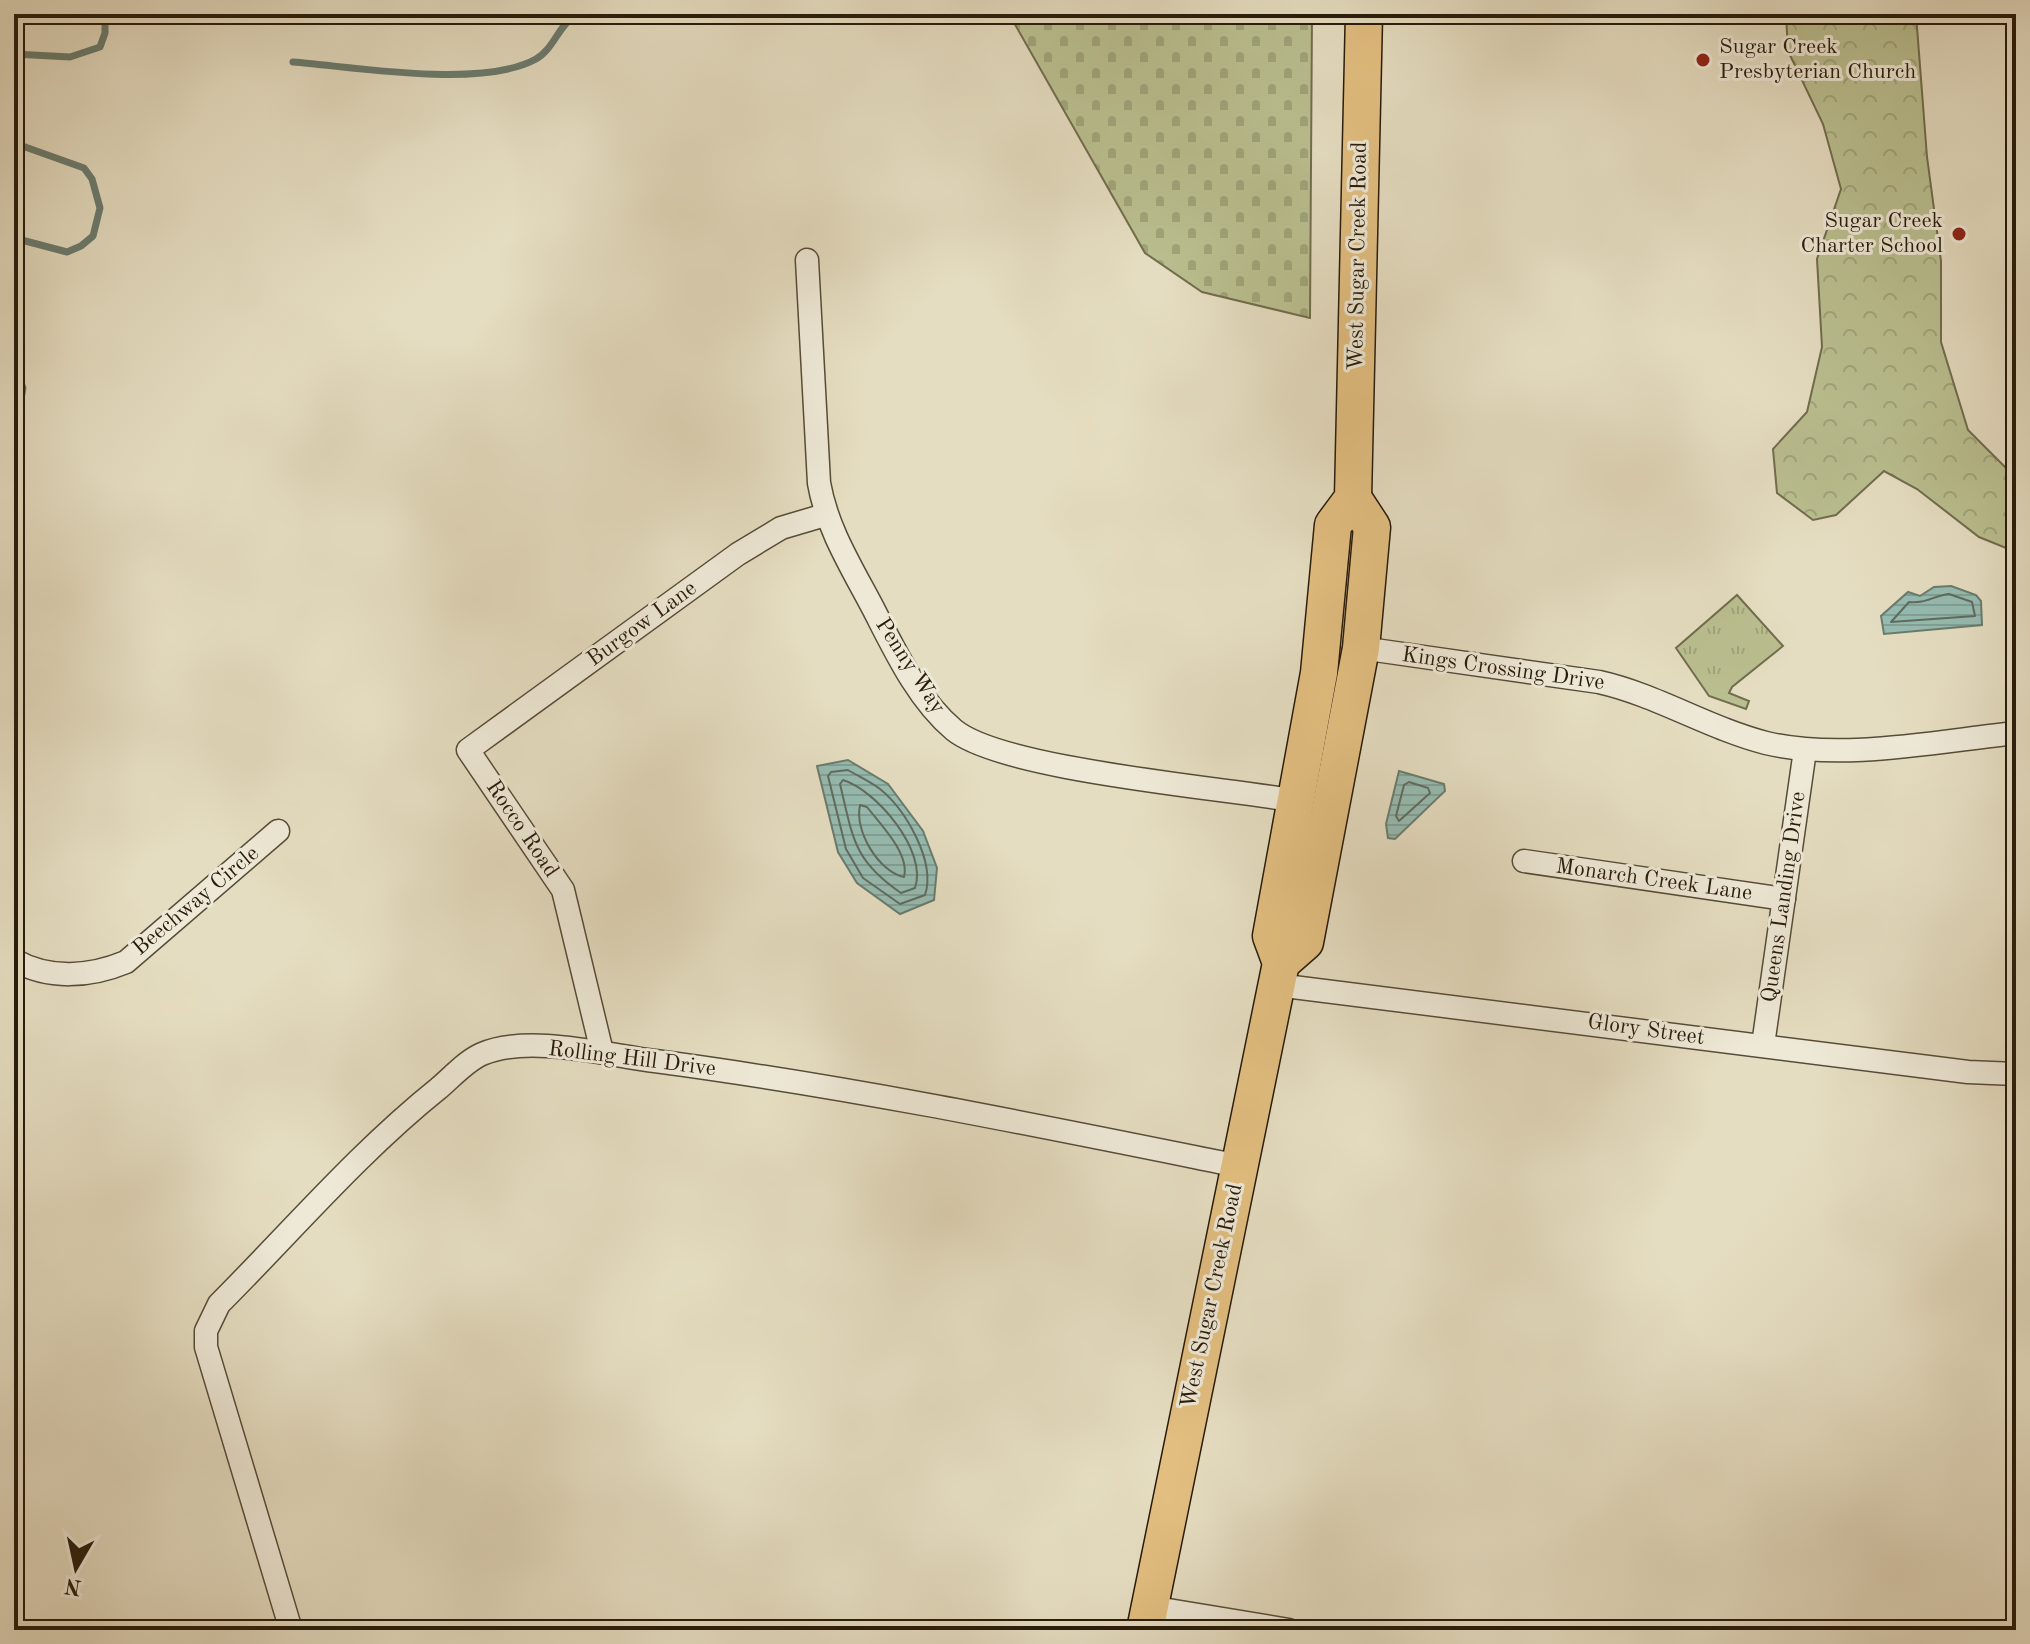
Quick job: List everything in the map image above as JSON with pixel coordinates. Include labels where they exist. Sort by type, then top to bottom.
[{"type":"main road","name":"West Sugar Creek Road","points":[[1279,974],[1305,942],[1361,648],[1372,527],[1353,498],[1364,14]]},
{"type":"main road","name":"West Sugar Creek Road","points":[[1147,1618],[1279,974],[1271,936],[1319,673],[1333,525],[1353,498]]},
{"type":"street","name":"Penny Way","points":[[807,260],[819,483],[825,515],[898,656],[934,710],[965,737],[1036,760],[1297,801]]},
{"type":"street","name":"Burgow Lane","points":[[468,750],[738,554],[781,528],[825,515]]},
{"type":"street","name":"Kings Crossing Drive","points":[[1361,648],[1612,684],[1731,731],[1805,750],[2016,733]]},
{"type":"street","name":"Rocco Road","points":[[468,750],[563,890],[602,1052]]},
{"type":"street","name":"Queens Landing Drive","points":[[1763,1045],[1805,750]]},
{"type":"street","name":"Beechway Circle","points":[[16,961],[61,974],[109,969],[126,962],[278,831]]},
{"type":"street","name":"Monarch Creek Lane","points":[[1524,861],[1784,899]]},
{"type":"street","name":"Glory Street","points":[[1279,974],[1763,1045],[1968,1072],[2016,1074]]},
{"type":"street","name":"Rolling Hill Drive","points":[[291,1630],[206,1347],[206,1331],[213,1314],[406,1114],[478,1056],[505,1048],[602,1052],[910,1100],[1239,1166]]},
{"type":"street","points":[[1147,1618],[1289,1630]]},
{"type":"green space","points":[[1009,14],[1312,14],[1310,318],[1202,292],[1145,253]]},
{"type":"green space","points":[[1786,14],[1916,14],[1927,157],[1941,261],[1941,342],[1968,430],[2016,478],[2016,552],[1979,537],[1917,489],[1884,471],[1836,515],[1813,520],[1777,493],[1773,449],[1807,412],[1822,347],[1817,259],[1841,189],[1823,124],[1788,51]]},
{"type":"green space","points":[[1737,595],[1783,646],[1732,687],[1729,693],[1749,701],[1746,709],[1709,696],[1676,648]]},
{"type":"water","points":[[1951,586],[1976,595],[1981,601],[1982,625],[1884,634],[1881,616],[1908,592],[1920,596],[1934,587]]},
{"type":"water","points":[[848,760],[888,784],[923,831],[937,868],[934,900],[900,914],[857,883],[838,852],[817,766]]},
{"type":"water","points":[[1399,771],[1444,784],[1445,791],[1395,839],[1388,838],[1386,824]]},
{"type":"waterway","points":[[14,54],[70,57],[100,47],[105,33],[105,14]]},
{"type":"waterway","points":[[293,62],[418,74],[484,73],[513,68],[536,59],[576,14]]},
{"type":"waterway","points":[[14,143],[84,168],[92,179],[100,208],[93,236],[67,252],[14,238]]},
{"type":"waterway","points":[[14,365],[23,388],[14,435]]},
{"type":"place","name":"Sugar Creek Presbyterian Church","points":[[1703,60]]},
{"type":"place","name":"Sugar Creek Charter School","points":[[1959,234]]}]
